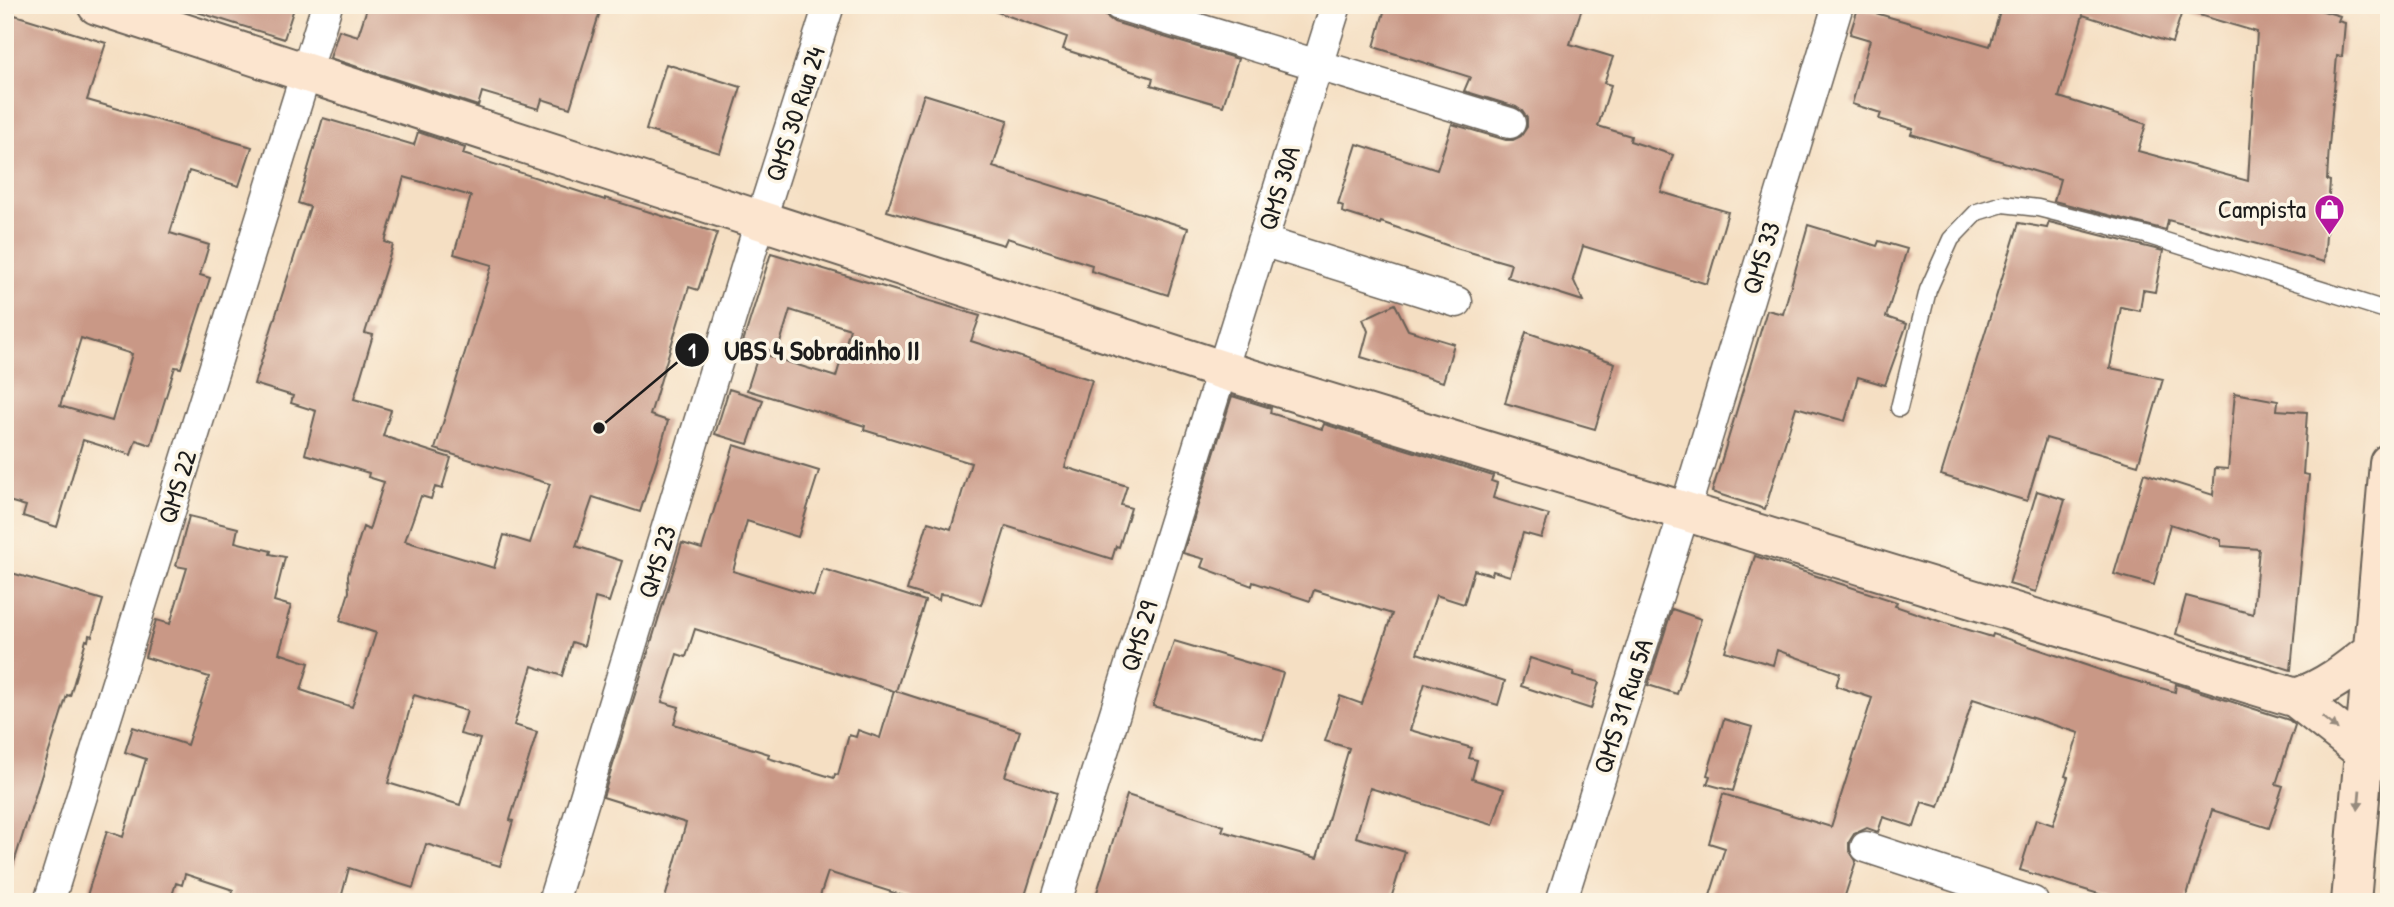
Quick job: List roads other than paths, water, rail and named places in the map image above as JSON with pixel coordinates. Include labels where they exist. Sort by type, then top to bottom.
[{"type":"street","points":[[97,5],[1222,370],[2296,698],[2363,751]]},
{"type":"street","name":"QMS 22","points":[[49,902],[327,5]]},
{"type":"street","name":"QMS 30 Rua 24","points":[[760,222],[829,5]]},
{"type":"street","points":[[1119,5],[1510,123]]},
{"type":"street","name":"QMS 30A","points":[[1222,370],[1336,5]]},
{"type":"street","name":"QMS 33","points":[[1685,510],[1838,5]]},
{"type":"street","name":"QMS 23","points":[[553,902],[760,222]]},
{"type":"street","points":[[1262,241],[1457,302]]},
{"type":"street","name":"QMS 29","points":[[1056,902],[1222,370]]},
{"type":"street","points":[[2351,902],[2389,463]]},
{"type":"street","name":"QMS 31 Rua 5A","points":[[1561,902],[1685,510]]},
{"type":"street","points":[[2296,698],[2325,687],[2372,652]]},
{"type":"street","points":[[1866,847],[2034,902]]},
{"type":"lane","points":[[1899,408],[1928,290],[1951,239],[1976,212],[2003,204],[2038,208],[2146,235],[2389,311]]},
{"type":"place","name":"Campista","points":[[2329,236]]},
{"type":"place","name":"UBS 4 Sobradinho II","points":[[599,428]]}]
